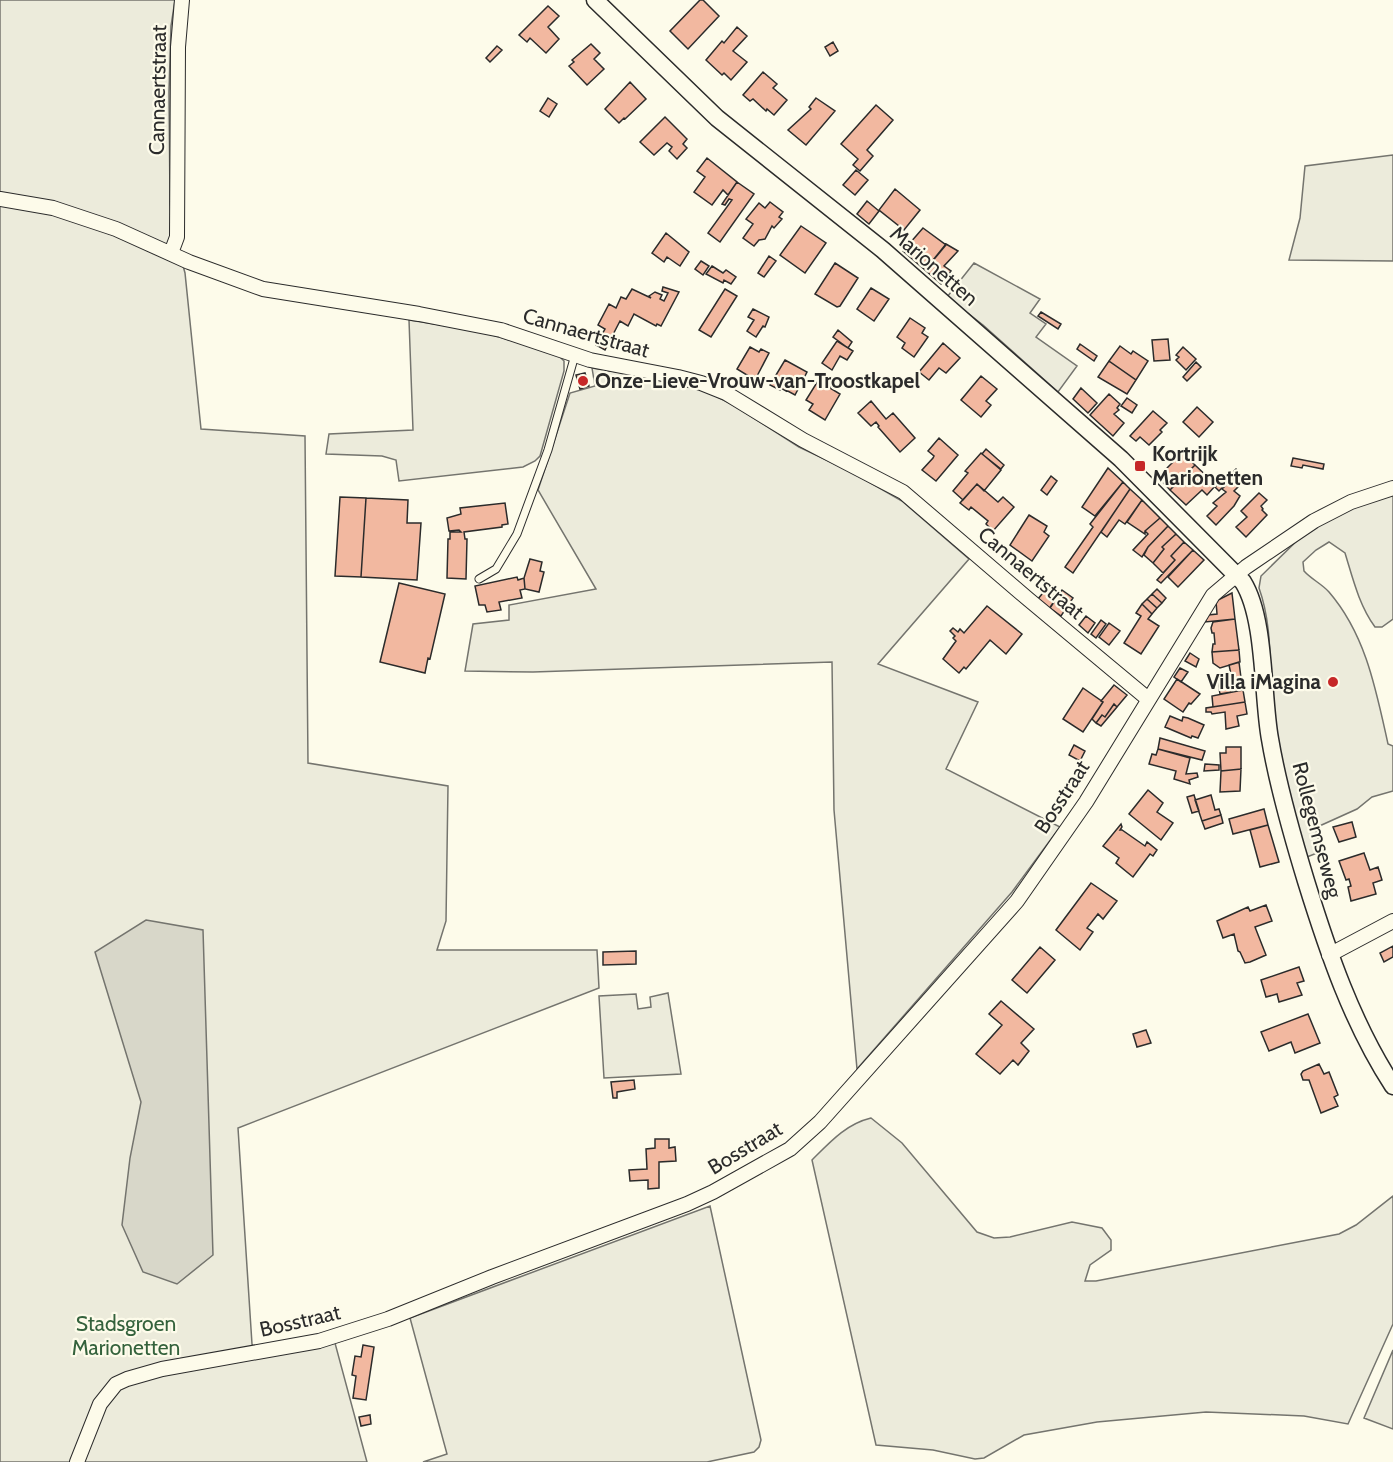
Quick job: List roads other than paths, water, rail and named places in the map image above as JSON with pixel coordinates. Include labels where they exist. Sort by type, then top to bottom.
[{"type":"street","name":"Cannaertstraat","points":[[171,253],[177,237],[178,47],[182,0]]},
{"type":"street","name":"Marionetten","points":[[595,0],[717,118],[883,250],[1121,459],[1236,575]]},
{"type":"street","name":"Cannaertstraat","points":[[0,199],[53,208],[117,229],[189,262],[263,289],[419,314],[501,330],[575,355],[620,367],[678,377],[726,393],[803,441],[903,492],[1148,699]]},
{"type":"street","name":"Bosstraat","points":[[77,1462],[100,1404],[116,1384],[127,1379],[162,1369],[319,1341],[388,1319],[687,1204],[790,1149],[820,1122],[1017,901],[1086,802],[1213,595],[1236,575],[1314,520],[1350,502],[1393,488]]},
{"type":"street","name":"Rollegemseweg","points":[[1236,575],[1248,590],[1255,615],[1272,750],[1292,836],[1329,955],[1365,1038],[1393,1086]]},
{"type":"street","points":[[1329,955],[1393,921]]},
{"type":"lane","points":[[479,579],[496,568],[517,534],[548,450],[575,355]]},
{"type":"place","name":"Onze-Lieve-Vrouw-van-Troostkapel","points":[[583,381]]},
{"type":"place","name":"Kortrijk Marionetten","points":[[1140,466]]},
{"type":"place","name":"Vil!a iMagina","points":[[1333,682]]},
{"type":"park label","name":"Stadsgroen Marionetten","points":[[126,1336]]}]
